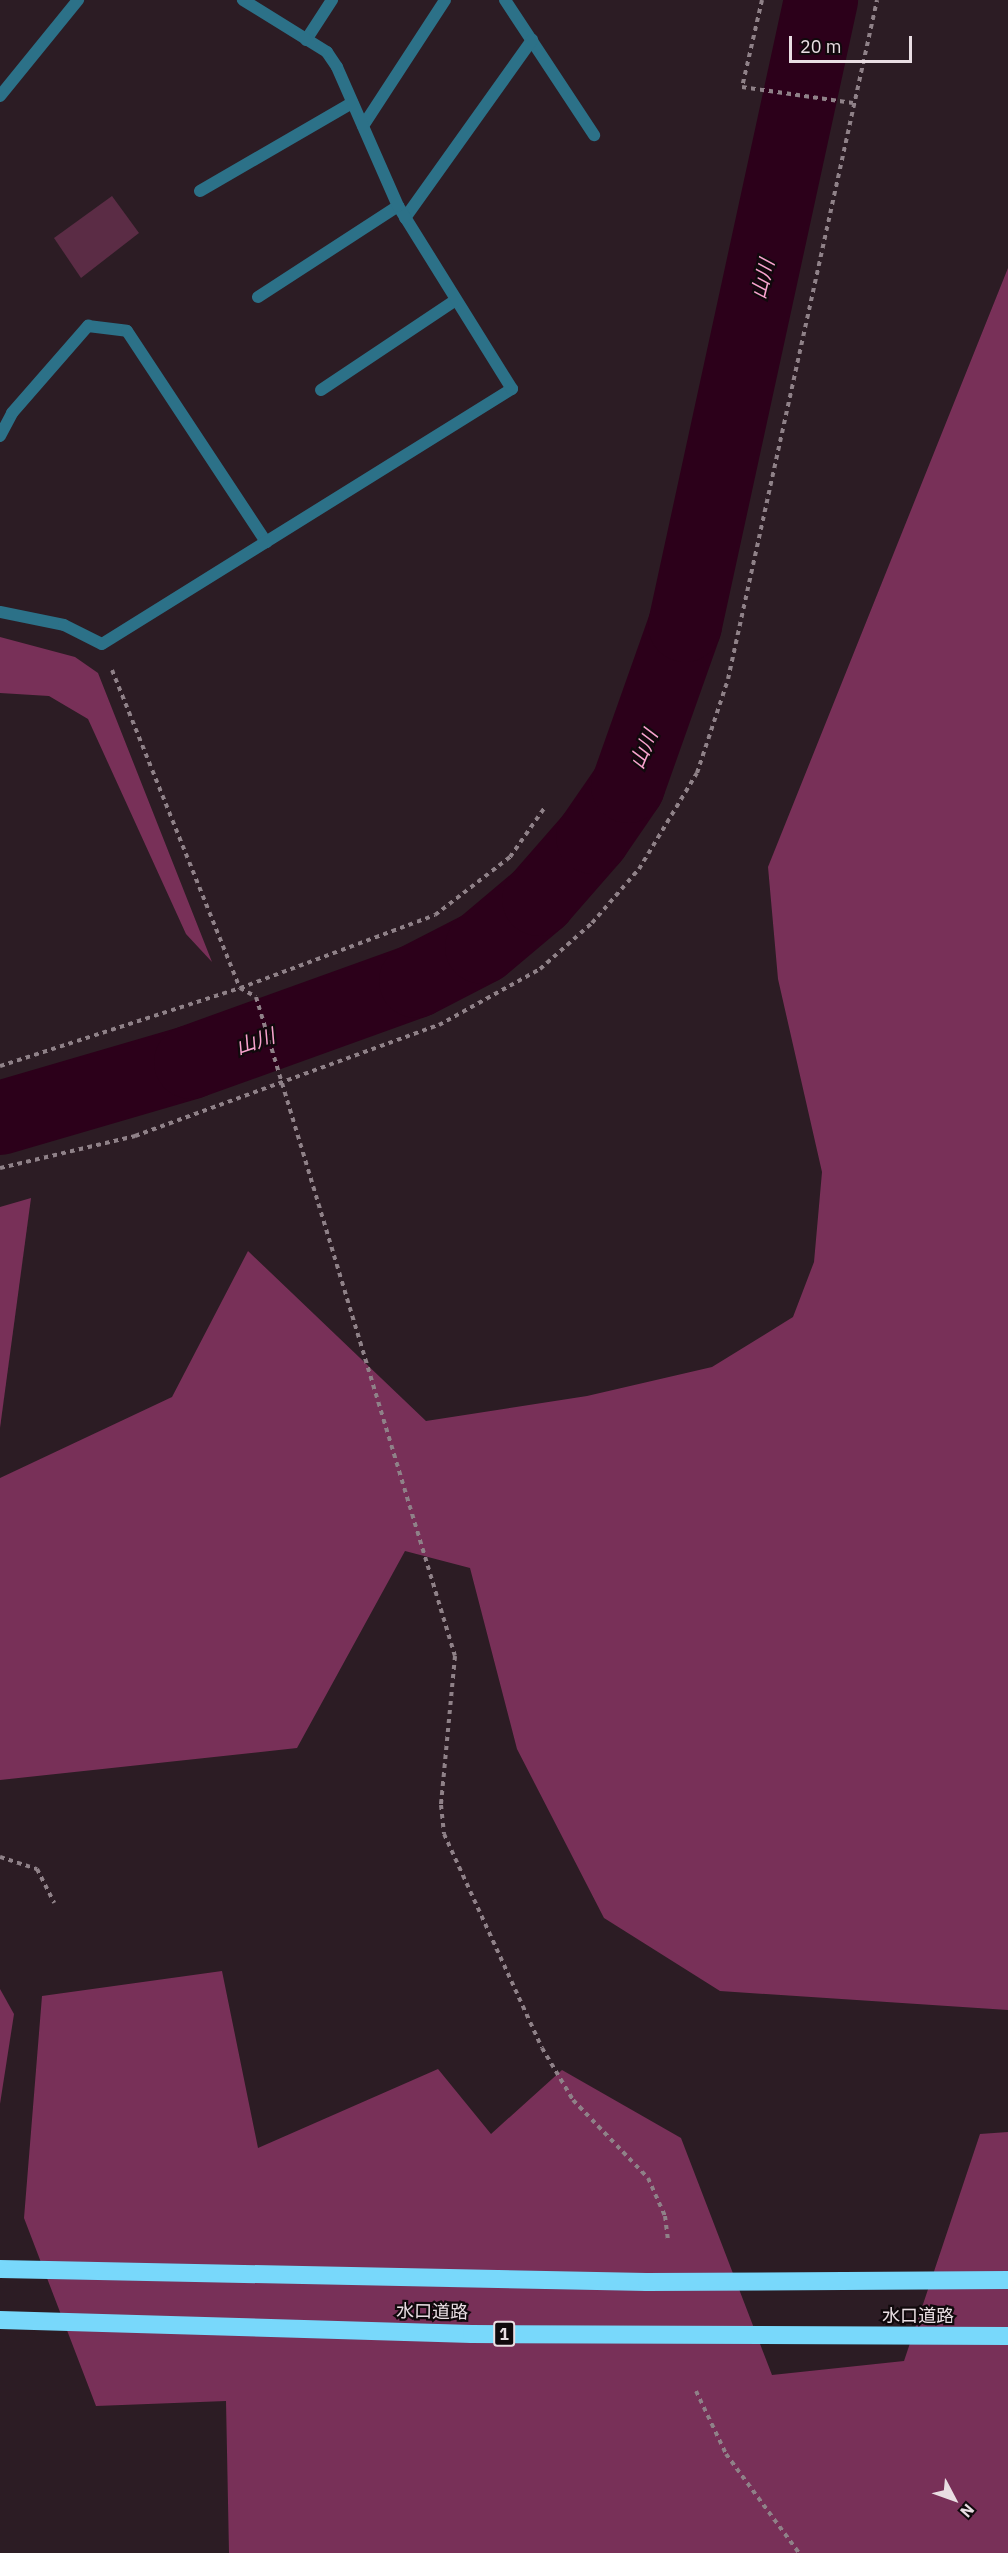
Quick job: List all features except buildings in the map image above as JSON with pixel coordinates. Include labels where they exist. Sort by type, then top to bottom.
[{"type":"highway","name":"水口道路","points":[[0,2269],[646,2282],[1008,2280]]},
{"type":"highway","name":"水口道路","points":[[0,2320],[496,2334],[1008,2336]]},
{"type":"street","points":[[0,96],[78,0]]},
{"type":"street","points":[[0,612],[64,625],[102,644],[512,389],[398,206],[327,52],[243,0]]},
{"type":"street","points":[[306,40],[332,0]]},
{"type":"street","points":[[363,126],[445,0]]},
{"type":"street","points":[[505,0],[594,135]]},
{"type":"street","points":[[405,218],[532,40]]},
{"type":"street","points":[[200,191],[352,103]]},
{"type":"street","points":[[258,297],[398,206]]},
{"type":"street","points":[[321,390],[456,300]]},
{"type":"street","points":[[0,436],[12,413],[88,326],[127,330],[266,542]]},
{"type":"path","points":[[762,0],[742,87],[853,104]]},
{"type":"path","points":[[0,1168],[135,1136],[439,1025],[540,969],[592,923],[639,869],[697,773],[728,679],[877,0]]},
{"type":"path","points":[[102,644],[240,988],[256,997],[279,1084],[454,1656],[441,1805],[444,1833],[542,2048],[573,2100],[648,2178],[665,2216],[668,2240]]},
{"type":"path","points":[[0,1066],[240,988],[435,915],[510,856],[545,807]]},
{"type":"path","points":[[0,1857],[37,1869],[54,1904]]},
{"type":"path","points":[[696,2391],[726,2454],[799,2553]]},
{"type":"shaded area","points":[[112,196],[139,233],[81,278],[54,238]]},
{"type":"shaded area","points":[[1008,268],[1008,2010],[720,1991],[604,1918],[517,1749],[470,1568],[405,1551],[297,1748],[0,1780],[0,1478],[172,1397],[248,1251],[426,1421],[587,1396],[712,1367],[793,1317],[814,1262],[822,1172],[778,979],[768,867]]},
{"type":"shaded area","points":[[0,637],[75,657],[98,673],[212,962],[186,934],[88,719],[49,696],[0,693]]},
{"type":"shaded area","points":[[31,1198],[0,1428],[0,1207]]},
{"type":"shaded area","points":[[222,1971],[258,2148],[438,2069],[491,2134],[562,2070],[681,2138],[772,2375],[904,2361],[980,2134],[1008,2132],[1008,2553],[229,2553],[226,2401],[96,2406],[24,2218],[42,1996]]},
{"type":"shaded area","points":[[0,1989],[14,2014],[0,2104]]},
{"type":"waterway","name":"山川","points":[[0,1118],[191,1062],[416,981],[482,947],[539,899],[593,837],[628,786],[685,625],[821,0]]}]
